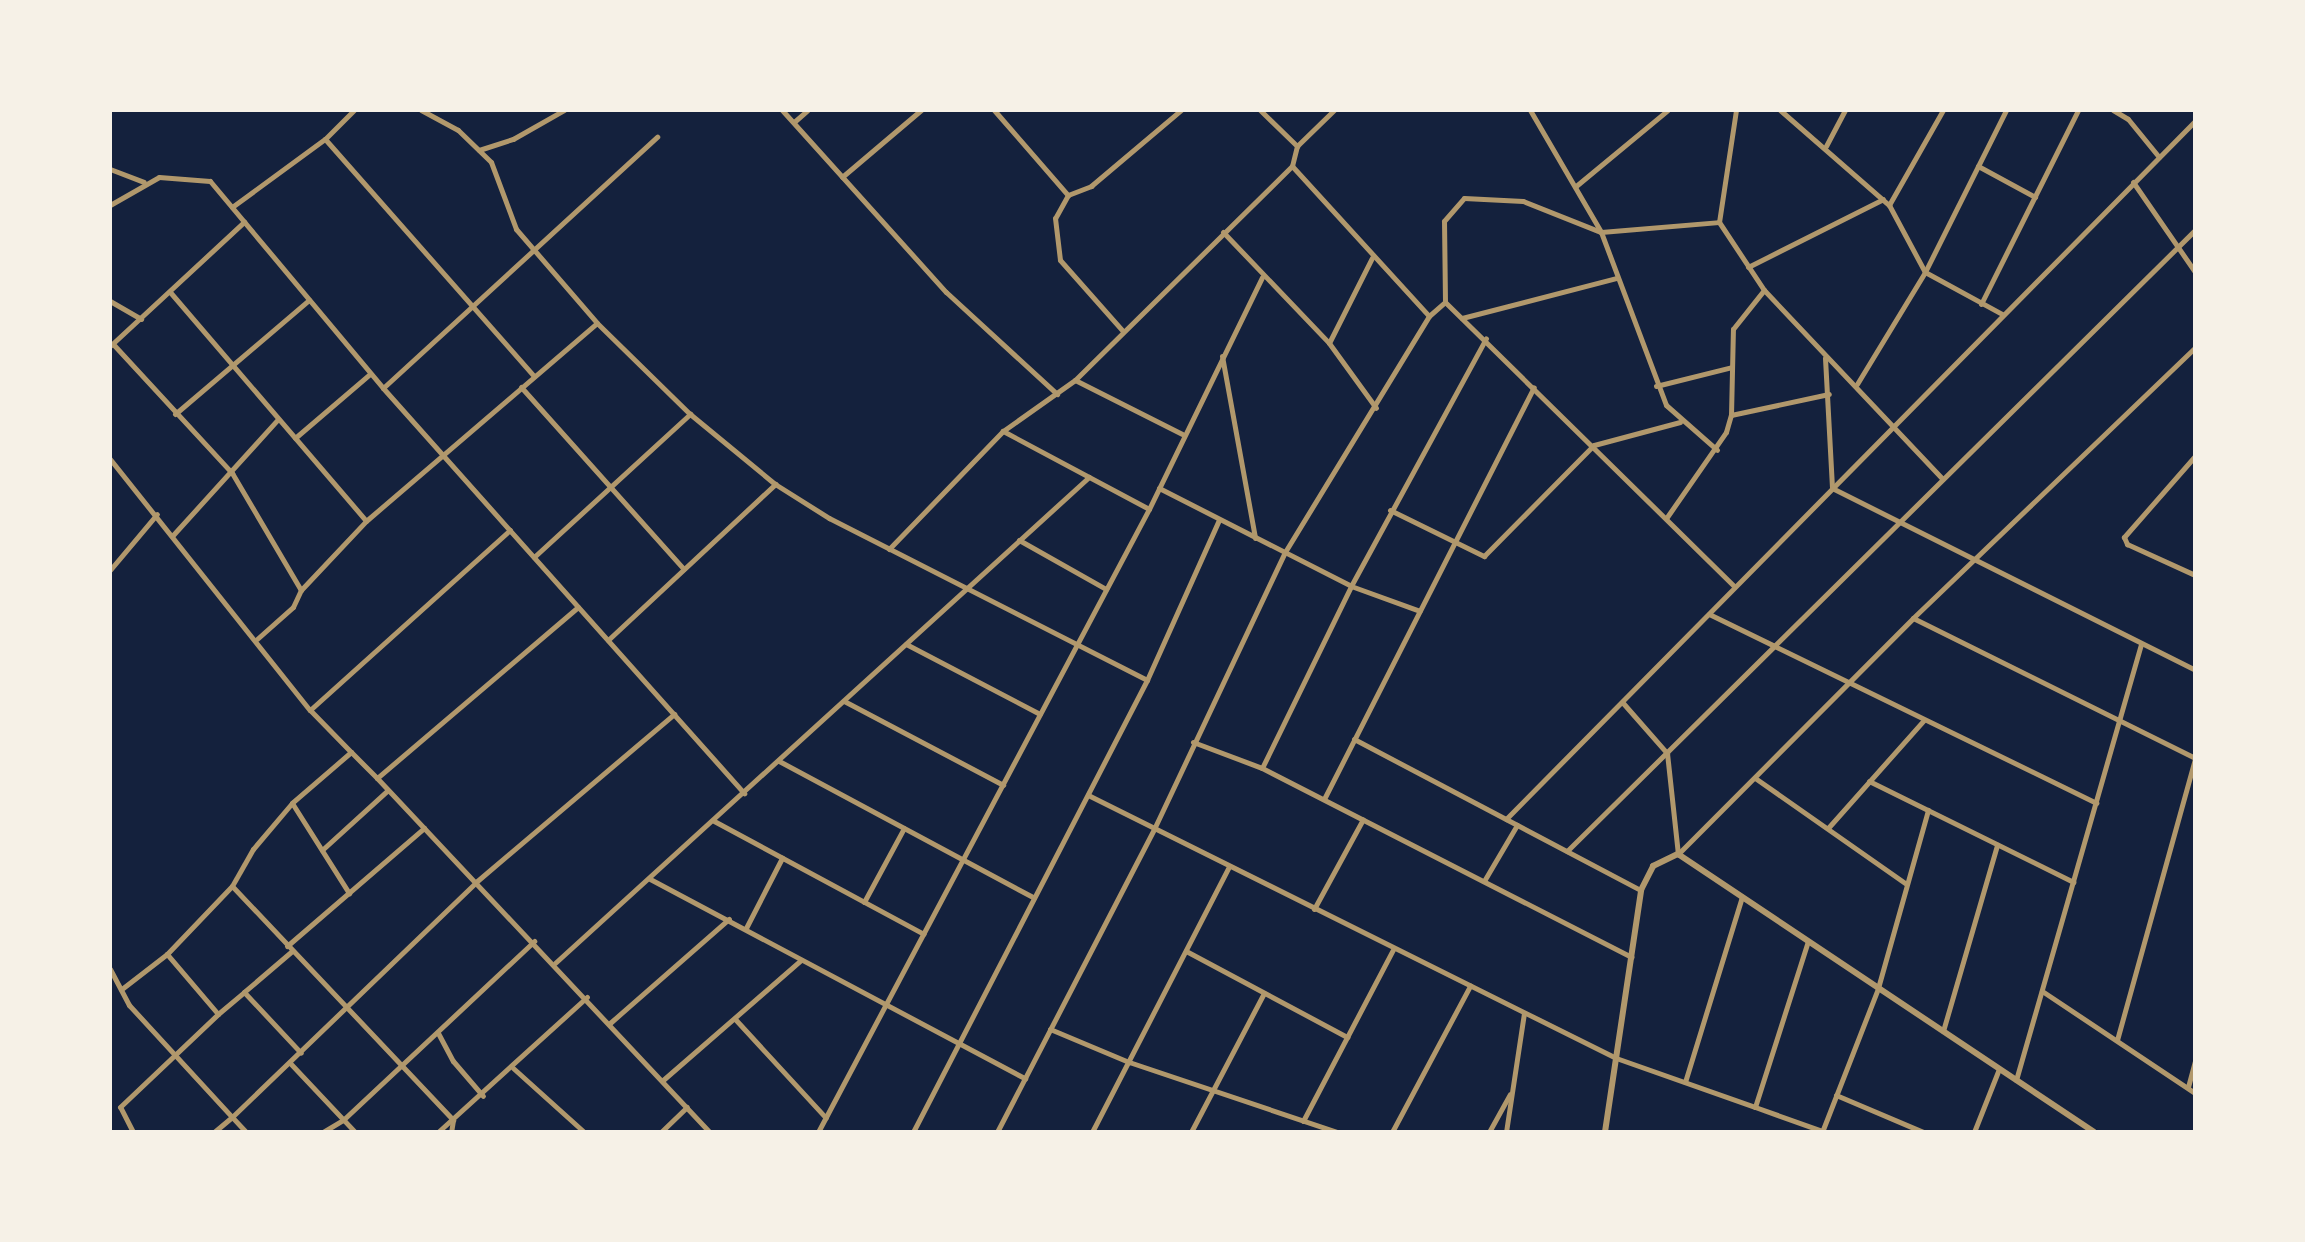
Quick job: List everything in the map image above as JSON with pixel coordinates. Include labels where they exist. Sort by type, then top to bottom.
[{"type":"street","points":[[232,207],[325,139],[354,110]]},
{"type":"street","points":[[421,110],[458,130],[491,162],[516,229],[597,323],[690,414],[775,484],[889,549],[1147,680]]},
{"type":"street","points":[[479,150],[513,139],[564,110]]},
{"type":"street","points":[[782,110],[964,310],[1057,394]]},
{"type":"street","points":[[793,122],[808,110]]},
{"type":"street","points":[[842,177],[921,110]]},
{"type":"street","points":[[994,110],[1068,195]]},
{"type":"street","points":[[1122,330],[1060,260],[1055,218],[1068,195],[1091,186],[1181,110]]},
{"type":"street","points":[[1260,110],[1297,146]]},
{"type":"street","points":[[889,549],[1003,431],[1075,380],[1122,330],[1292,166],[1297,146],[1334,110]]},
{"type":"street","points":[[1530,110],[1601,232],[1656,386],[1680,422],[1717,450]]},
{"type":"street","points":[[1576,186],[1668,110]]},
{"type":"street","points":[[1736,110],[1719,222],[1764,290],[1824,356],[1857,384],[1943,479]]},
{"type":"street","points":[[1780,110],[1826,146],[1889,205],[1925,272],[2002,314]]},
{"type":"street","points":[[1826,146],[1845,110]]},
{"type":"street","points":[[1889,205],[1943,110]]},
{"type":"street","points":[[1857,384],[1925,272],[2006,110]]},
{"type":"street","points":[[1981,304],[2078,110]]},
{"type":"street","points":[[2113,110],[2128,119],[2159,157]]},
{"type":"street","points":[[1506,819],[1623,703],[1733,585],[2195,121]]},
{"type":"street","points":[[383,388],[535,253],[657,137]]},
{"type":"street","points":[[325,139],[534,376]]},
{"type":"street","points":[[1292,166],[1372,258],[1429,316]]},
{"type":"street","points":[[1978,166],[2035,197]]},
{"type":"street","points":[[110,169],[145,182]]},
{"type":"street","points":[[110,205],[145,182],[182,177],[210,181],[383,388],[744,793]]},
{"type":"street","points":[[2133,182],[2195,272]]},
{"type":"street","points":[[1719,222],[1601,232],[1523,201],[1464,198],[1444,221],[1445,302],[1486,338],[1733,585]]},
{"type":"street","points":[[1748,267],[1883,199]]},
{"type":"street","points":[[245,222],[112,345],[232,473],[301,590]]},
{"type":"street","points":[[1567,851],[2195,230]]},
{"type":"street","points":[[1223,232],[1262,277],[1329,343],[1376,408]]},
{"type":"street","points":[[1329,343],[1372,258]]},
{"type":"street","points":[[818,1132],[1149,509],[1182,434],[1262,277]]},
{"type":"street","points":[[1461,319],[1617,278]]},
{"type":"street","points":[[1667,517],[1717,450],[1731,415],[1736,322],[1764,290]]},
{"type":"street","points":[[170,292],[366,521]]},
{"type":"street","points":[[175,414],[309,300]]},
{"type":"street","points":[[110,301],[141,319]]},
{"type":"street","points":[[997,1132],[1154,829],[1285,552],[1376,408],[1429,316],[1445,302]]},
{"type":"street","points":[[257,639],[293,607],[301,590],[366,521],[597,323]]},
{"type":"street","points":[[1262,768],[1390,510],[1486,338]]},
{"type":"street","points":[[1605,1132],[1641,890],[1653,866],[1678,854],[1913,618],[2195,348]]},
{"type":"street","points":[[1222,355],[1255,538]]},
{"type":"street","points":[[1824,356],[1829,394],[1832,488]]},
{"type":"street","points":[[1656,386],[1732,367]]},
{"type":"street","points":[[295,438],[371,373]]},
{"type":"street","points":[[1075,380],[1182,434]]},
{"type":"street","points":[[521,387],[684,569]]},
{"type":"street","points":[[1324,799],[1534,387]]},
{"type":"street","points":[[1731,415],[1829,394]]},
{"type":"street","points":[[534,557],[690,414]]},
{"type":"street","points":[[173,535],[278,419]]},
{"type":"street","points":[[1390,510],[1489,554],[1594,445],[1680,422]]},
{"type":"street","points":[[1003,431],[1149,509]]},
{"type":"street","points":[[2194,573],[2127,544],[2124,537],[2195,456]]},
{"type":"street","points":[[110,459],[257,639],[310,710],[555,963],[709,1132]]},
{"type":"street","points":[[555,963],[1089,477]]},
{"type":"street","points":[[608,640],[775,484]]},
{"type":"street","points":[[1159,488],[1351,586],[1420,611]]},
{"type":"street","points":[[1832,488],[2195,670]]},
{"type":"street","points":[[110,570],[157,514]]},
{"type":"street","points":[[913,1132],[1147,680],[1219,520]]},
{"type":"street","points":[[310,710],[510,530]]},
{"type":"street","points":[[1019,540],[1106,589]]},
{"type":"street","points":[[377,778],[578,607]]},
{"type":"street","points":[[1709,614],[2096,803]]},
{"type":"street","points":[[1913,618],[2195,758],[2117,1040]]},
{"type":"street","points":[[906,644],[1040,714]]},
{"type":"street","points":[[2016,1080],[2141,644]]},
{"type":"street","points":[[844,701],[1003,785]]},
{"type":"street","points":[[1623,703],[1667,753],[1678,854],[2094,1132]]},
{"type":"street","points":[[214,1132],[301,1053],[476,882],[674,714]]},
{"type":"street","points":[[1828,828],[1924,720]]},
{"type":"street","points":[[1354,739],[1641,890]]},
{"type":"street","points":[[1193,742],[1262,768],[1632,957]]},
{"type":"street","points":[[123,988],[167,954],[232,886],[253,849],[292,803],[351,752]]},
{"type":"street","points":[[779,761],[1034,898]]},
{"type":"street","points":[[1755,778],[1905,884]]},
{"type":"street","points":[[1869,781],[2073,882]]},
{"type":"street","points":[[322,850],[388,790]]},
{"type":"street","points":[[1088,795],[1616,1058],[1822,1131],[1878,988],[1928,810]]},
{"type":"street","points":[[292,803],[349,893]]},
{"type":"street","points":[[1314,909],[1363,819]]},
{"type":"street","points":[[714,821],[924,934]]},
{"type":"street","points":[[1484,881],[1517,825]]},
{"type":"street","points":[[133,1132],[120,1107],[349,893],[424,828]]},
{"type":"street","points":[[864,902],[904,828]]},
{"type":"street","points":[[1943,1031],[1997,845]]},
{"type":"street","points":[[746,928],[782,858]]},
{"type":"street","points":[[1092,1132],[1229,867]]},
{"type":"street","points":[[650,879],[1025,1078]]},
{"type":"street","points":[[232,886],[453,1120]]},
{"type":"street","points":[[1685,1082],[1742,897]]},
{"type":"street","points":[[610,1023],[729,919]]},
{"type":"street","points":[[323,1132],[343,1120],[402,1067],[534,941]]},
{"type":"street","points":[[1755,1107],[1808,941]]},
{"type":"street","points":[[1303,1121],[1394,948]]},
{"type":"street","points":[[1186,951],[1347,1037]]},
{"type":"street","points":[[167,954],[218,1014]]},
{"type":"street","points":[[663,1080],[802,959]]},
{"type":"street","points":[[110,969],[123,988],[128,1003],[246,1132]]},
{"type":"street","points":[[1392,1132],[1470,986]]},
{"type":"street","points":[[2042,991],[2195,1093]]},
{"type":"street","points":[[244,992],[301,1053]]},
{"type":"street","points":[[1191,1132],[1264,993]]},
{"type":"street","points":[[438,1132],[483,1096],[587,997]]},
{"type":"street","points":[[1506,1132],[1524,1013]]},
{"type":"street","points":[[735,1019],[826,1119]]},
{"type":"street","points":[[1050,1029],[1129,1062],[1337,1132]]},
{"type":"street","points":[[438,1033],[453,1061],[483,1096]]},
{"type":"street","points":[[2187,1088],[2195,1061]]},
{"type":"street","points":[[290,1063],[355,1132]]},
{"type":"street","points":[[513,1068],[584,1132]]},
{"type":"street","points":[[1974,1132],[1999,1069]]},
{"type":"street","points":[[1489,1132],[1512,1090]]},
{"type":"street","points":[[1836,1095],[1923,1132]]},
{"type":"street","points":[[661,1132],[687,1107]]},
{"type":"street","points":[[451,1132],[453,1120]]}]
